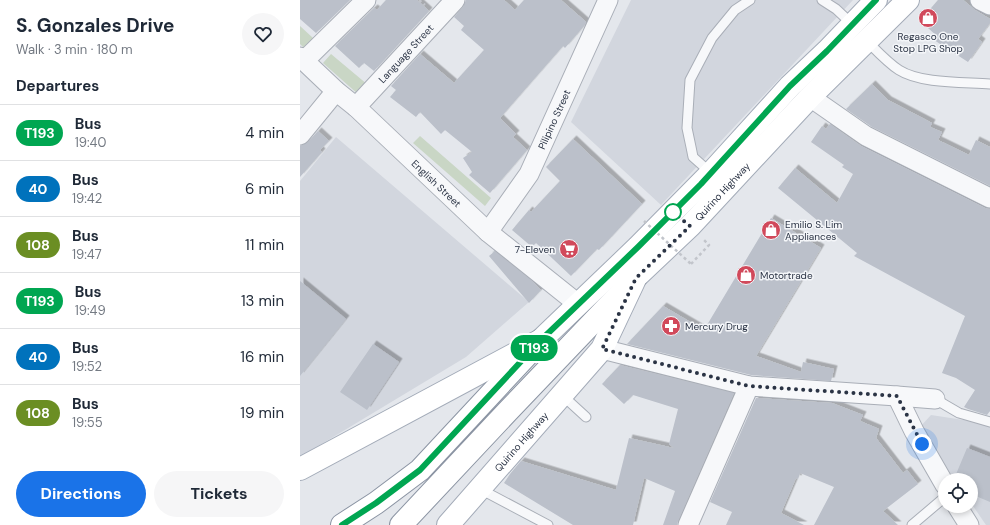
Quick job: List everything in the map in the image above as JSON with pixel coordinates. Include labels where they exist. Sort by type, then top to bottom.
[{"type":"main road","name":"Quirino Highway","points":[[541,340],[638,247],[711,173],[790,86],[876,0]]},
{"type":"main road","name":"Quirino Highway","points":[[448,525],[602,349],[636,278],[696,220],[810,97],[908,0]]},
{"type":"main road","points":[[401,525],[636,278]]},
{"type":"main road","points":[[342,525],[376,503],[420,470],[541,340]]},
{"type":"main road","points":[[300,469],[541,340]]},
{"type":"street","points":[[302,59],[366,0]]},
{"type":"street","name":"Language Street","points":[[356,107],[455,0]]},
{"type":"street","name":"Pilipino Street","points":[[488,232],[530,174],[608,0]]},
{"type":"street","points":[[980,0],[990,5]]},
{"type":"street","name":"English Street","points":[[302,59],[336,91],[356,107],[488,232],[578,304]]},
{"type":"street","points":[[300,135],[336,91]]},
{"type":"street","points":[[810,97],[866,136],[990,198]]},
{"type":"street","points":[[602,349],[749,386],[935,399]]},
{"type":"street","points":[[688,525],[749,386]]},
{"type":"street","points":[[897,396],[914,431],[938,473]]},
{"type":"street","points":[[961,513],[968,525]]},
{"type":"lane","points":[[711,173],[693,156],[687,128],[690,80],[712,38],[735,10],[750,0]]},
{"type":"lane","points":[[822,0],[832,6],[852,24]]},
{"type":"lane","points":[[867,41],[886,60],[912,76],[928,80],[990,84]]},
{"type":"lane","points":[[562,395],[586,417]]},
{"type":"lane","points":[[935,399],[959,413],[990,422]]},
{"type":"lane","points":[[480,489],[548,525]]},
{"type":"lane","points":[[912,525],[938,503]]},
{"type":"path","points":[[644,221],[691,264],[710,245]]},
{"type":"shaded area","points":[[631,0],[853,0],[661,205],[571,122]]},
{"type":"shaded area","points":[[336,137],[529,302],[466,357],[300,457],[300,181]]},
{"type":"shaded area","points":[[931,415],[990,424],[990,525],[986,525],[978,513],[978,473],[950,473],[919,428]]},
{"type":"green space","points":[[300,26],[313,38],[304,48],[300,44]]},
{"type":"green space","points":[[331,54],[368,85],[359,95],[323,63]]},
{"type":"green space","points":[[420,136],[491,198],[485,206],[413,143]]},
{"type":"building","points":[[300,0],[350,0],[316,33],[300,19]]},
{"type":"building","points":[[386,0],[417,0],[429,11],[374,71],[364,63],[359,68],[335,46],[374,8],[377,10]]},
{"type":"building","points":[[466,0],[504,0],[515,10],[524,0],[561,0],[586,22],[565,48],[563,46],[500,118],[516,134],[513,137],[527,150],[490,193],[469,175],[472,172],[463,158],[472,152],[445,130],[441,134],[420,112],[416,117],[390,97],[396,90],[391,86],[420,54],[454,83],[484,50],[461,30],[464,26],[454,17],[463,7]]},
{"type":"building","points":[[938,0],[963,0],[975,10],[990,19],[990,23],[978,39],[982,42],[968,62],[934,40],[937,36],[920,21]]},
{"type":"building","points":[[872,84],[888,100],[932,123],[930,127],[942,132],[938,140],[969,155],[976,140],[990,147],[990,186],[872,127],[846,109]]},
{"type":"building","points":[[830,124],[861,146],[985,208],[990,209],[990,411],[987,415],[964,407],[975,390],[956,378],[942,373],[965,316],[854,256],[857,253],[778,188],[795,168],[837,203],[853,174],[842,167],[844,165],[811,142],[822,126],[826,129]]},
{"type":"building","points":[[318,131],[329,141],[320,150],[322,152],[300,177],[300,146],[308,142]]},
{"type":"building","points":[[573,139],[642,204],[599,250],[597,249],[571,276],[536,243],[532,247],[512,230],[529,210],[531,212],[560,181],[546,167]]},
{"type":"building","points":[[771,218],[821,248],[756,356],[801,372],[803,362],[834,369],[831,381],[751,375],[627,344],[663,306],[704,330]]},
{"type":"building","points":[[495,251],[530,279],[541,290],[529,303],[489,256]]},
{"type":"building","points":[[300,281],[346,319],[300,376]]},
{"type":"building","points":[[373,344],[399,362],[367,410],[340,392]]},
{"type":"building","points":[[620,365],[734,393],[677,525],[663,525],[675,491],[644,478],[633,525],[573,525],[504,483],[521,461],[616,490],[629,438],[674,448],[669,444],[678,409],[633,395],[624,404],[602,384]]},
{"type":"building","points":[[756,398],[832,403],[863,415],[860,421],[879,429],[876,438],[903,473],[907,470],[918,484],[883,511],[898,525],[814,525],[834,487],[800,473],[798,479],[796,478],[781,513],[804,525],[726,525],[732,512],[710,502]]},
{"type":"building","points":[[967,448],[990,457],[990,502],[978,497],[978,473],[957,473]]},
{"type":"bus line","name":"T193","points":[[342,525],[376,503],[420,470],[541,340],[701,184],[790,86],[827,51],[876,0]]},
{"type":"place","name":"Regasco One Stop LPG Shop","points":[[928,18]]},
{"type":"place","name":"Emilio S. Lim Appliances","points":[[771,230]]},
{"type":"place","name":"7-Eleven","points":[[569,249]]},
{"type":"place","name":"Motortrade","points":[[746,275]]},
{"type":"place","name":"Mercury Drug","points":[[671,326]]},
{"type":"route","points":[[673,212],[690,226],[636,278],[602,349],[749,386],[897,396],[922,444]]}]
